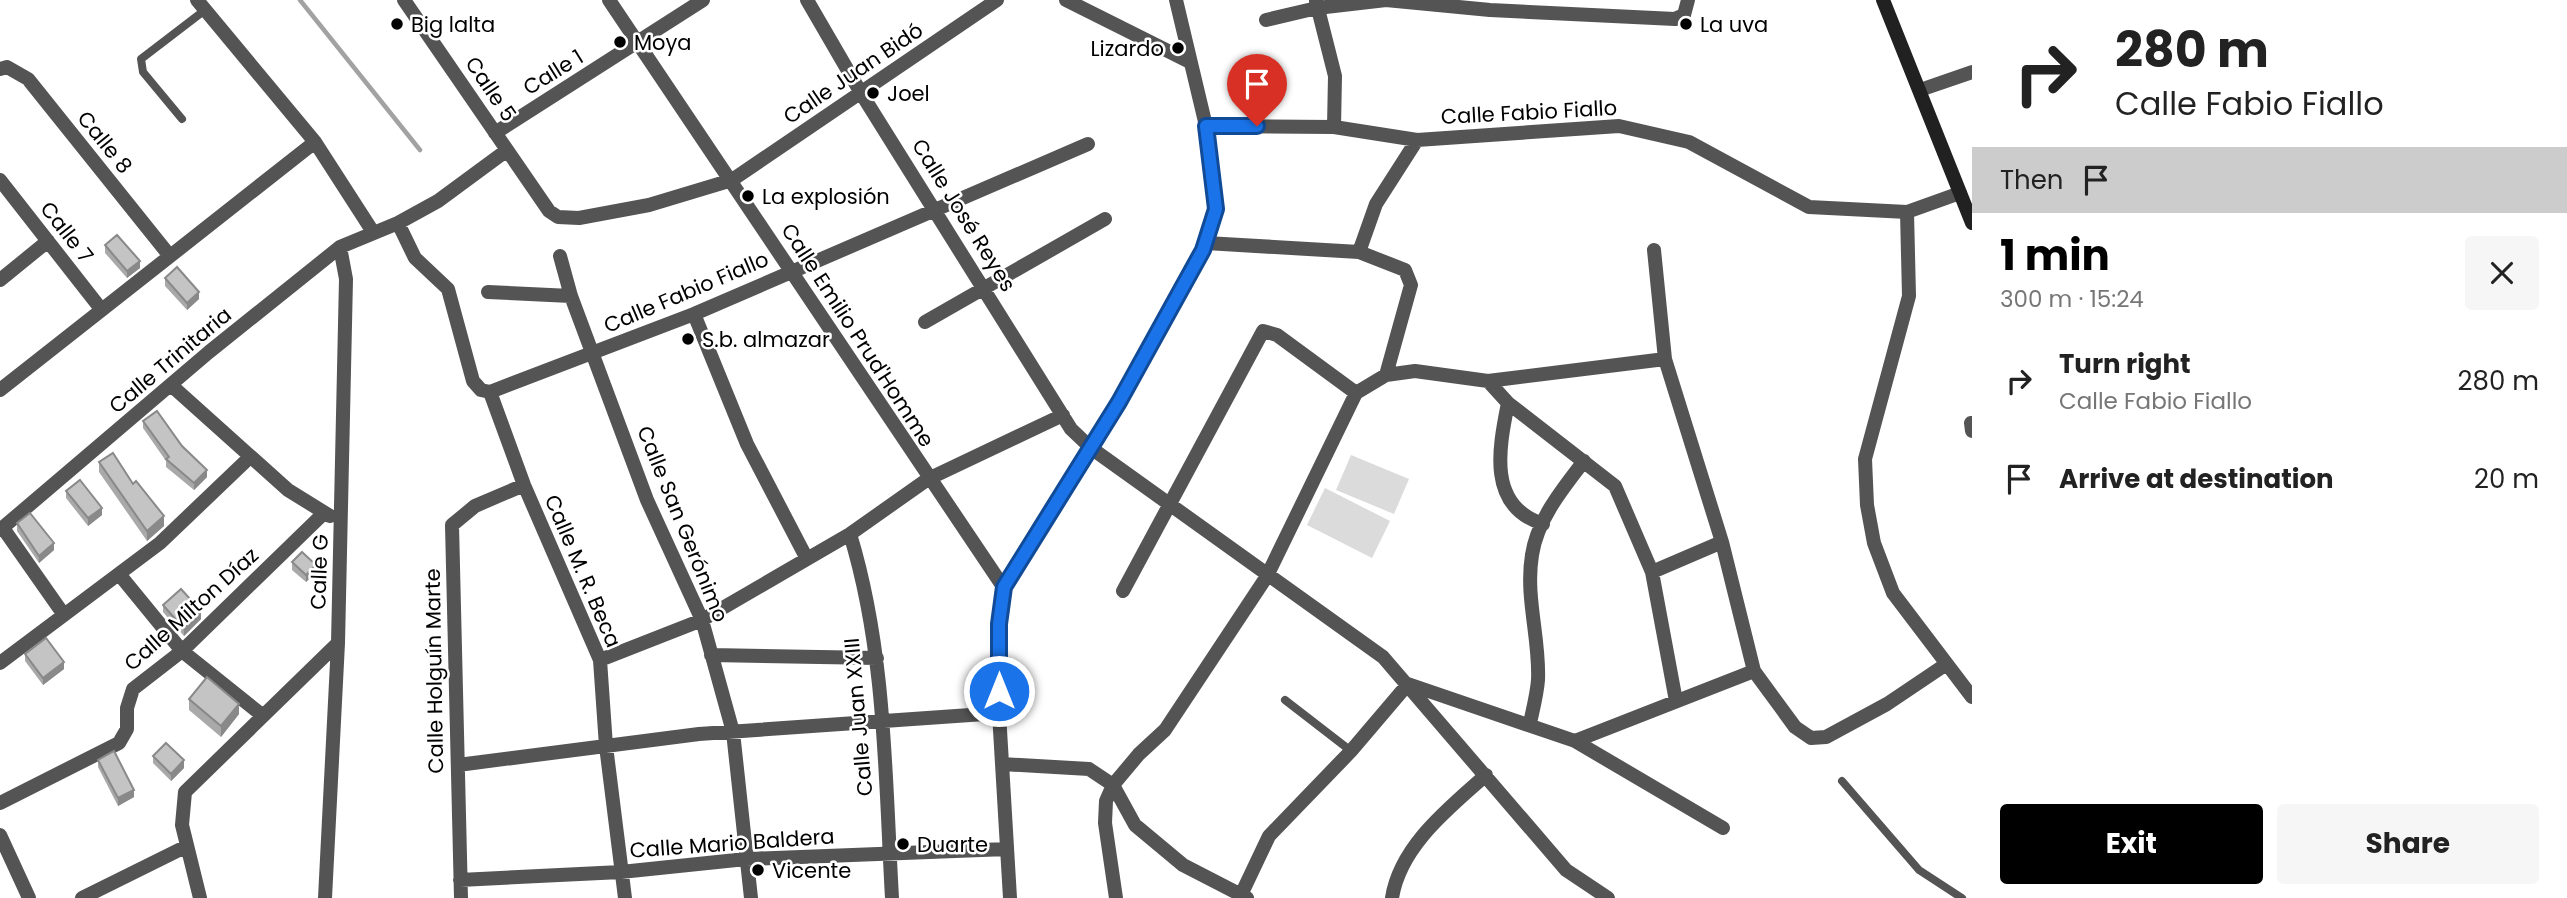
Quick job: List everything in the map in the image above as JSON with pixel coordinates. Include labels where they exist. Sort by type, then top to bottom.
[{"type":"street","name":"Calle 5","points":[[404,0],[506,151],[544,202]]},
{"type":"street","name":"Calle Emilio Prud'Homme","points":[[609,0],[732,180],[789,271],[928,479],[1004,587]]},
{"type":"street","name":"Calle 1","points":[[495,132],[703,0]]},
{"type":"street","name":"Calle José Reyes","points":[[807,0],[861,93],[937,210],[1071,429],[1091,448],[1383,657],[1566,870],[1608,898]]},
{"type":"street","name":"Calle Juan Bidó","points":[[544,202],[549,211],[558,217],[579,218],[649,205],[732,180],[997,0]]},
{"type":"street","points":[[1066,0],[1188,61]]},
{"type":"street","points":[[1010,898],[999,713],[999,624],[1004,587],[1091,448],[1206,243],[1216,209],[1206,126],[1188,61],[1176,0]]},
{"type":"street","points":[[1266,20],[1316,4],[1386,0],[1675,19],[1684,15],[1688,0]]},
{"type":"street","points":[[1883,0],[1971,216]]},
{"type":"street","points":[[1316,4],[1335,76],[1334,127]]},
{"type":"street","points":[[201,5],[315,142],[373,232]]},
{"type":"street","name":"Calle 8","points":[[0,69],[7,67],[28,79],[169,255]]},
{"type":"street","points":[[1920,90],[1972,72]]},
{"type":"street","name":"Calle Fabio Fiallo","points":[[1206,126],[1334,127],[1417,140],[1636,128],[1689,142],[1810,207],[1907,212],[1960,193]]},
{"type":"street","points":[[1359,252],[1376,204],[1417,140]]},
{"type":"street","points":[[0,390],[315,142]]},
{"type":"street","name":"Calle Fabio Fiallo","points":[[490,392],[694,314],[1088,144]]},
{"type":"street","name":"Calle Trinitaria","points":[[1,529],[340,247],[398,223],[438,201],[506,151]]},
{"type":"street","name":"Calle 7","points":[[1,182],[101,309]]},
{"type":"street","points":[[1907,212],[1909,296],[1865,459],[1867,505],[1874,543],[1893,593],[1945,665],[1972,697]]},
{"type":"street","points":[[925,322],[1105,219]]},
{"type":"street","points":[[398,223],[415,258],[448,289],[473,381],[481,390],[490,392]]},
{"type":"street","points":[[0,280],[48,241]]},
{"type":"street","points":[[1206,243],[1359,252],[1405,270],[1410,278],[1410,285],[1387,375]]},
{"type":"street","name":"Calle G","points":[[325,898],[342,519],[346,279],[340,247]]},
{"type":"street","points":[[1654,250],[1665,359],[1722,542],[1754,671],[1795,727],[1811,738],[1826,737],[1887,704],[1945,665]]},
{"type":"street","name":"Calle San Gerónimo","points":[[561,256],[571,296],[647,500],[702,620],[733,732],[751,898]]},
{"type":"street","points":[[488,292],[571,296]]},
{"type":"street","points":[[694,314],[747,444],[807,559]]},
{"type":"street","points":[[1123,591],[1263,331],[1277,335],[1356,393]]},
{"type":"street","points":[[1116,898],[1105,823],[1106,801],[1113,785],[1139,754],[1165,730],[1267,576],[1356,393],[1387,375],[1415,371],[1488,381],[1665,359]]},
{"type":"street","points":[[1488,381],[1508,403],[1615,486],[1652,572],[1676,701]]},
{"type":"street","points":[[172,386],[288,490],[323,514],[342,519]]},
{"type":"street","name":"Calle M. R. Beca","points":[[490,392],[524,485],[600,660],[606,746],[625,898]]},
{"type":"street","points":[[1508,403],[1500,461],[1504,491],[1516,511],[1542,524]]},
{"type":"street","points":[[600,660],[702,620],[850,534],[928,479],[1063,415]]},
{"type":"street","points":[[1971,423],[1972,430]]},
{"type":"street","points":[[0,663],[160,543],[250,457]]},
{"type":"street","points":[[1530,723],[1538,680],[1532,610],[1532,555],[1542,524],[1563,488],[1584,461]]},
{"type":"street","name":"Calle Holguín Marte","points":[[461,898],[452,524],[475,506],[524,485]]},
{"type":"street","name":"Calle Milton Díaz","points":[[0,803],[119,743],[127,729],[127,708],[133,689],[182,651],[323,514]]},
{"type":"street","points":[[1,529],[64,615]]},
{"type":"street","name":"Calle Juan XXIII","points":[[850,534],[862,572],[877,658],[884,722],[892,898]]},
{"type":"street","points":[[1652,572],[1722,542]]},
{"type":"street","points":[[120,574],[182,651],[262,715]]},
{"type":"street","points":[[200,898],[182,825],[185,792],[338,643]]},
{"type":"street","points":[[711,655],[877,658]]},
{"type":"street","points":[[1575,741],[1754,671]]},
{"type":"street","points":[[1002,764],[1089,769],[1113,785],[1135,825],[1182,865],[1245,897],[1269,836],[1351,751],[1408,684],[1530,723],[1575,741],[1723,828]]},
{"type":"street","points":[[458,765],[733,732],[999,713]]},
{"type":"street","points":[[1392,898],[1398,874],[1408,855],[1442,814],[1486,775]]},
{"type":"street","points":[[0,835],[29,898]]},
{"type":"street","points":[[82,898],[187,846]]},
{"type":"street","name":"Calle Mario Baldera","points":[[460,880],[621,872],[746,859],[1007,849]]},
{"type":"lane","points":[[182,119],[143,72],[141,59],[201,5]]},
{"type":"lane","points":[[1285,700],[1351,751]]},
{"type":"lane","points":[[1842,781],[1919,870],[1962,898]]},
{"type":"shaded area","points":[[1351,455],[1409,479],[1394,514],[1336,490]]},
{"type":"shaded area","points":[[1325,488],[1390,521],[1372,558],[1307,525]]},
{"type":"building","points":[[117,235],[140,261],[127,271],[105,245]]},
{"type":"building","points":[[177,267],[199,292],[187,303],[165,278]]},
{"type":"building","points":[[157,411],[182,446],[207,470],[194,483],[166,459],[169,457],[143,421]]},
{"type":"building","points":[[113,453],[133,484],[136,481],[164,516],[147,531],[99,462]]},
{"type":"building","points":[[80,480],[102,508],[88,518],[66,491]]},
{"type":"building","points":[[30,513],[54,543],[39,556],[17,523]]},
{"type":"building","points":[[302,552],[316,565],[306,575],[292,562]]},
{"type":"building","points":[[181,589],[201,611],[184,629],[163,605]]},
{"type":"building","points":[[46,638],[64,662],[43,678],[25,654]]},
{"type":"building","points":[[207,677],[239,704],[221,726],[189,699]]},
{"type":"building","points":[[166,743],[184,760],[171,774],[153,756]]},
{"type":"building","points":[[114,751],[134,790],[118,798],[98,760]]},
{"type":"waterway","points":[[300,0],[420,150]]},
{"type":"place","name":"Big lalta","points":[[397,24]]},
{"type":"place","name":"La uva","points":[[1686,24]]},
{"type":"place","name":"Moya","points":[[620,42]]},
{"type":"place","name":"Lizardo","points":[[1178,48]]},
{"type":"place","name":"Joel","points":[[873,93]]},
{"type":"place","name":"La explosión","points":[[748,196]]},
{"type":"place","name":"S.b. almazar","points":[[688,339]]},
{"type":"place","name":"Duarte","points":[[903,844]]},
{"type":"place","name":"Vicente","points":[[758,870]]},
{"type":"route","points":[[999,691],[999,624],[1004,587],[1119,402],[1203,250],[1216,209],[1206,126],[1257,126]]}]
